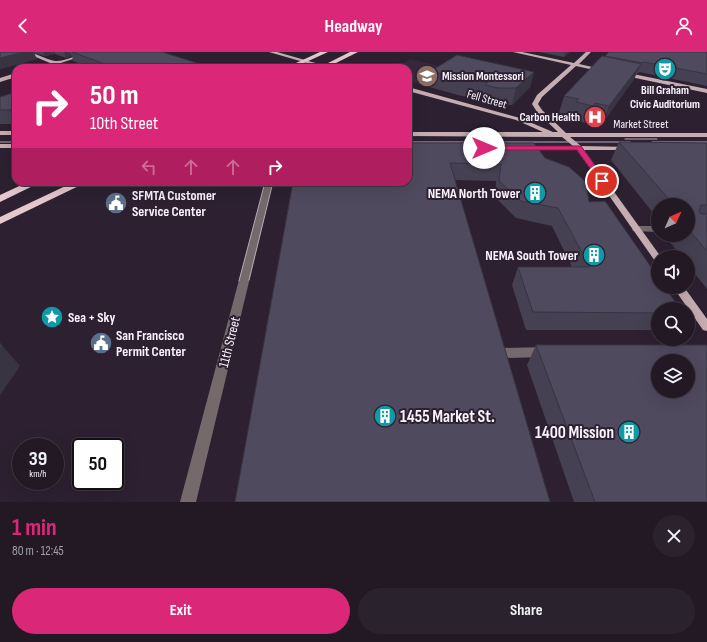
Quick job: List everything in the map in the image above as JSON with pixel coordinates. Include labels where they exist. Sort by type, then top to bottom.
[{"type":"highway","points":[[297,64],[325,52]]},
{"type":"highway","points":[[332,64],[355,52]]},
{"type":"highway","points":[[0,199],[28,186]]},
{"type":"highway","points":[[0,221],[74,186]]},
{"type":"main road","points":[[26,52],[55,63]]},
{"type":"main road","points":[[52,64],[93,52]]},
{"type":"main road","points":[[271,52],[313,64]]},
{"type":"main road","points":[[515,52],[707,91]]},
{"type":"main road","points":[[589,52],[539,96],[535,104],[543,115],[578,148],[651,250]]},
{"type":"main road","points":[[0,80],[12,76]]},
{"type":"main road","name":"Fell Street","points":[[412,90],[518,119],[554,135],[578,148]]},
{"type":"main road","points":[[0,133],[12,133]]},
{"type":"main road","name":"Market Street","points":[[412,134],[707,135]]},
{"type":"main road","points":[[0,146],[12,146]]},
{"type":"main road","name":"Market Street","points":[[519,148],[638,148]]},
{"type":"main road","points":[[683,294],[707,327]]},
{"type":"street","name":"11th Street","points":[[188,502],[268,186]]},
{"type":"street","points":[[636,229],[651,229]]},
{"type":"street","points":[[504,353],[558,352]]},
{"type":"shaded area","name":"Mission Montessori","points":[[410,59],[455,70],[429,87],[412,82],[412,64],[402,64]]},
{"type":"building","points":[[0,52],[24,52],[0,58]]},
{"type":"building","points":[[72,52],[162,52],[200,64],[105,64]]},
{"type":"building","points":[[609,52],[707,52],[707,74],[605,56]]},
{"type":"building","points":[[457,55],[534,72],[516,88],[498,88],[485,85],[488,82],[464,80],[431,71]]},
{"type":"building","points":[[602,56],[641,64],[609,106],[595,103],[593,106],[576,102],[579,99],[564,96]]},
{"type":"building","points":[[12,93],[12,109],[0,110],[0,97]]},
{"type":"building","points":[[619,142],[707,143],[707,205],[701,205],[699,212],[701,214],[707,214],[707,251],[695,237],[695,198],[668,198]]},
{"type":"building","name":"1455 Market St.","points":[[412,143],[534,143],[545,158],[569,167],[586,182],[589,202],[605,201],[651,267],[651,294],[670,294],[675,302],[651,302],[651,313],[533,312],[518,267],[590,267],[558,208],[521,201],[499,181],[501,164],[450,163],[550,502],[235,502],[292,186],[412,186]]},
{"type":"building","name":"1400 Mission","points":[[536,345],[707,345],[707,502],[595,502]]},
{"type":"tram line","points":[[625,139],[657,139]]},
{"type":"tram line","points":[[0,142],[12,142]]},
{"type":"tram line","points":[[412,142],[630,142]]},
{"type":"tram line","points":[[652,142],[707,142]]},
{"type":"tram line","points":[[239,281],[264,186]]},
{"type":"tram line","points":[[249,280],[272,186]]},
{"type":"place","name":"Bill Graham Civic Auditorium","points":[[665,69]]},
{"type":"place","name":"Mission Montessori","points":[[427,76]]},
{"type":"place","name":"Carbon Health","points":[[595,117]]},
{"type":"place","name":"NEMA North Tower","points":[[535,193]]},
{"type":"place","name":"SFMTA Customer Service Center","points":[[116,203]]},
{"type":"place","name":"NEMA South Tower","points":[[594,255]]},
{"type":"place","name":"Sea + Sky","points":[[52,317]]},
{"type":"place","name":"San Francisco Permit Center","points":[[101,343]]},
{"type":"place","name":"1455 Market St.","points":[[385,416]]},
{"type":"place","name":"1400 Mission","points":[[629,432]]},
{"type":"route","points":[[484,148],[578,148],[602,181]]}]
